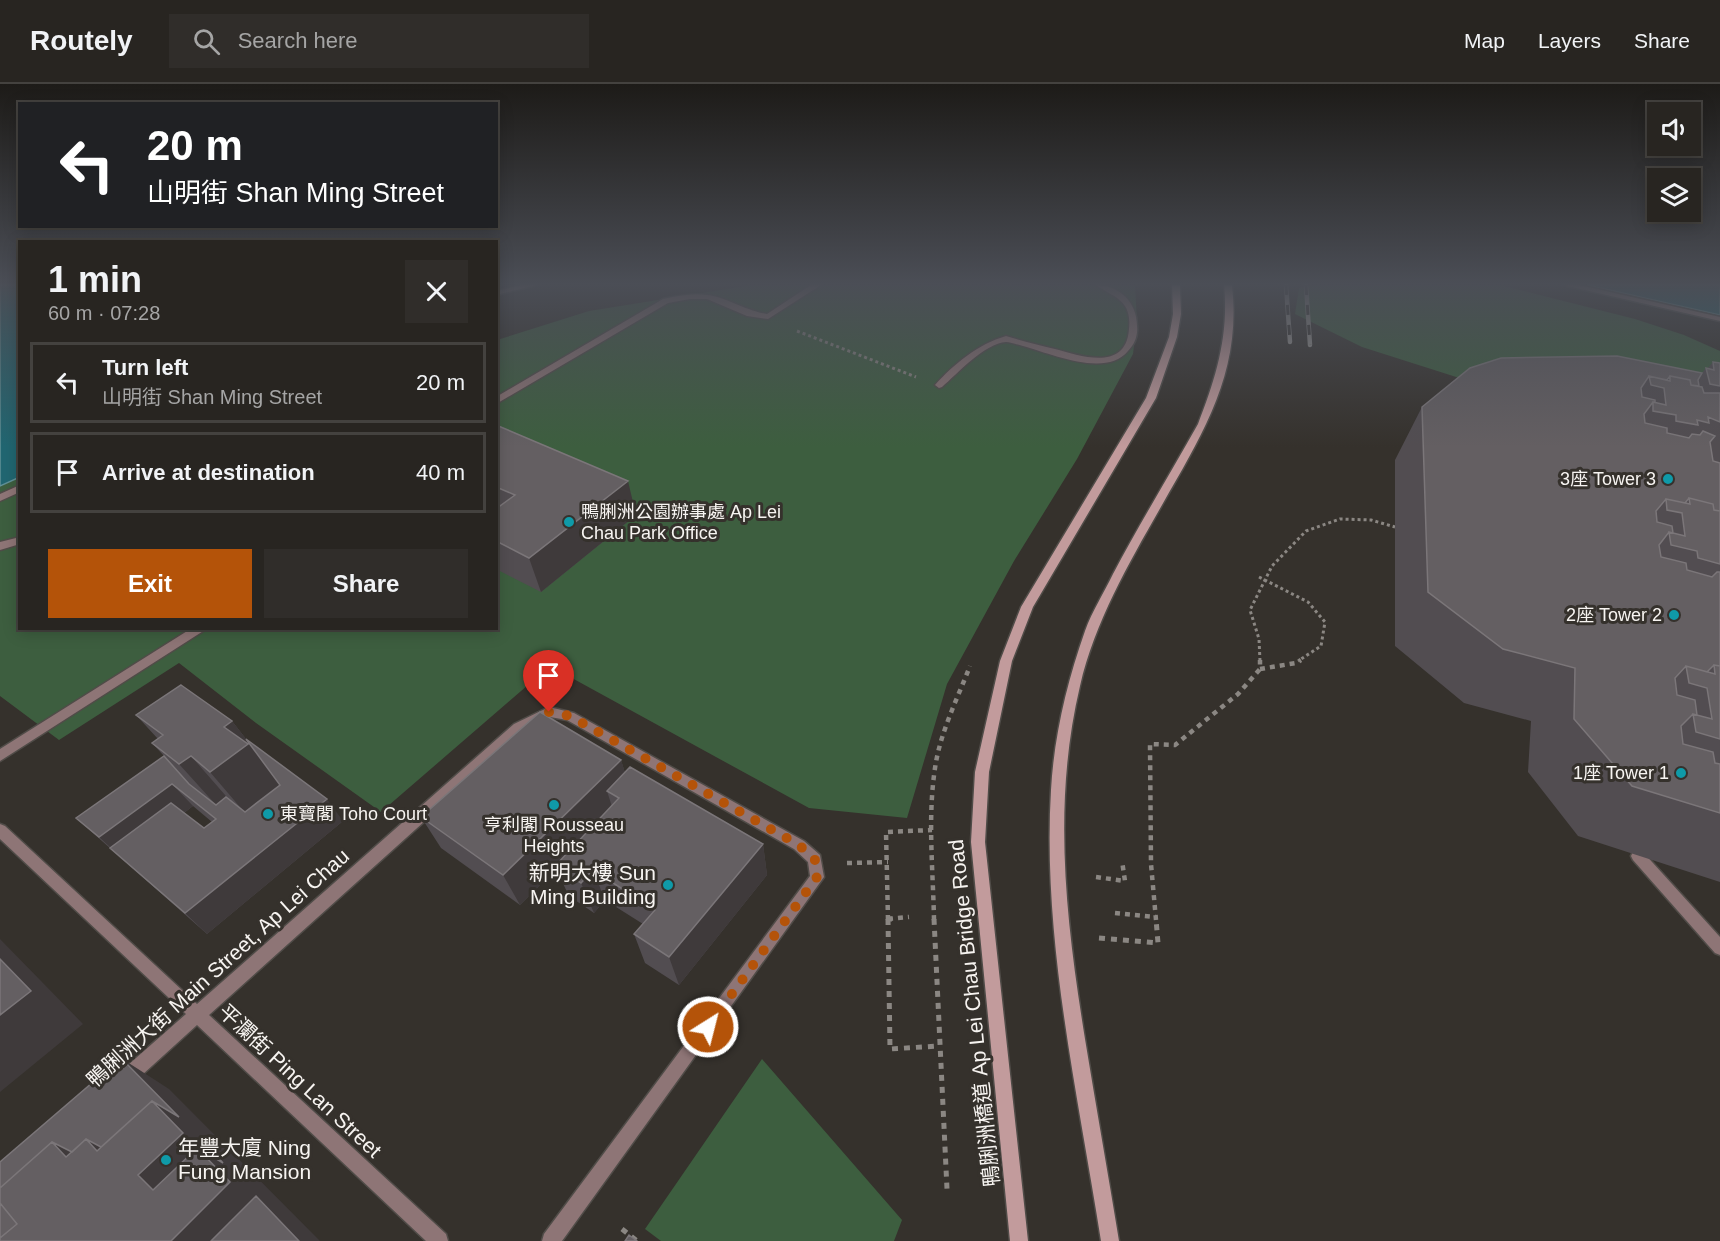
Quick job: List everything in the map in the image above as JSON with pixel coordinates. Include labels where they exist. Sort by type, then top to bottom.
[{"type":"main road","name":"鴨脷洲橋道 Ap Lei Chau Bridge Road","points":[[1019,1241],[983,905],[979,830],[982,772],[1006,661],[1027,607],[1151,398],[1172,339]]},
{"type":"main road","points":[[1110,1241],[1060,923],[1054,852],[1056,791],[1074,682],[1092,629],[1107,596],[1203,423],[1213,401],[1229,339]]},
{"type":"street","points":[[498,400],[601,339]]},
{"type":"street","points":[[939,385],[993,341],[1006,339],[1093,362],[1117,357],[1127,349],[1131,339]]},
{"type":"street","points":[[0,498],[18,489]]},
{"type":"street","points":[[0,546],[18,541]]},
{"type":"street","points":[[0,756],[199,630]]},
{"type":"street","name":"鴨脷洲大街 Main Street, Ap Lei Chau","points":[[116,1087],[519,728],[549,712],[570,716],[799,845],[815,860],[817,877],[550,1241]]},
{"type":"street","name":"平瀾街 Ping Lan Street","points":[[0,830],[196,1016],[439,1241]]},
{"type":"street","points":[[1638,856],[1720,948]]},
{"type":"path","points":[[817,339],[939,385]]},
{"type":"path","points":[[1260,669],[1259,639],[1250,610],[1272,566],[1306,531],[1340,519],[1371,520],[1395,527]]},
{"type":"path","points":[[1099,938],[1158,942],[1151,864],[1150,744],[1175,745],[1238,694],[1260,669],[1296,663],[1321,646],[1325,622],[1308,602],[1259,577]]},
{"type":"path","points":[[932,830],[886,832],[890,1049],[939,1046]]},
{"type":"path","points":[[1096,877],[1125,880],[1122,861]]},
{"type":"path","points":[[847,863],[888,862]]},
{"type":"path","points":[[1114,913],[1156,917]]},
{"type":"path","points":[[888,919],[909,917]]},
{"type":"path","points":[[622,1229],[637,1241]]},
{"type":"green space","points":[[1135,339],[1133,354],[1077,459],[1014,561],[947,684],[907,818],[809,808],[550,666],[381,812],[256,723],[179,663],[59,740],[0,696],[0,486],[18,477],[18,630],[498,630],[498,340]]},
{"type":"green space","points":[[1346,339],[1693,339],[1720,351],[1720,435],[1547,406],[1362,347]]},
{"type":"green space","points":[[762,1059],[902,1220],[894,1241],[661,1241],[645,1229]]},
{"type":"water","points":[[0,339],[18,339],[18,478],[0,486]]},
{"type":"building","points":[[1617,356],[1702,373],[1698,380],[1699,386],[1691,385],[1690,380],[1670,376],[1667,380],[1649,376],[1641,388],[1642,397],[1655,400],[1644,414],[1645,423],[1667,428],[1667,433],[1689,438],[1692,434],[1700,435],[1703,431],[1715,436],[1710,442],[1713,461],[1720,463],[1720,511],[1714,510],[1713,504],[1689,498],[1685,503],[1666,499],[1656,511],[1657,522],[1672,526],[1673,533],[1669,532],[1659,545],[1661,557],[1686,563],[1687,570],[1712,577],[1720,572],[1720,666],[1714,665],[1707,672],[1686,666],[1675,678],[1677,695],[1695,700],[1697,715],[1693,714],[1681,726],[1683,744],[1713,752],[1715,763],[1720,764],[1720,813],[1632,786],[1574,719],[1575,668],[1503,649],[1428,592],[1422,407],[1470,368],[1501,358]]},
{"type":"building","points":[[1713,362],[1720,363],[1720,386],[1710,384],[1706,368],[1714,370]]},
{"type":"building","points":[[1649,376],[1670,381],[1670,376],[1690,380],[1691,385],[1702,387],[1704,393],[1720,393],[1720,422],[1708,417],[1709,423],[1697,420],[1698,425],[1676,421],[1676,415],[1653,411],[1653,402],[1666,405],[1664,388],[1651,385]]},
{"type":"building","points":[[498,426],[628,481],[529,558],[498,542],[498,508],[515,495],[498,488]]},
{"type":"building","points":[[1689,498],[1713,504],[1714,510],[1720,511],[1720,564],[1698,558],[1697,551],[1671,545],[1669,532],[1685,536],[1682,513],[1667,510],[1666,499],[1690,504]]},
{"type":"building","points":[[1714,665],[1720,666],[1720,739],[1696,732],[1693,714],[1712,719],[1707,688],[1689,683],[1686,666],[1715,674]]},
{"type":"building","points":[[181,685],[232,721],[224,727],[248,744],[210,772],[191,756],[179,764],[152,743],[163,735],[136,715]]},
{"type":"building","points":[[540,712],[621,760],[503,875],[421,817]]},
{"type":"building","points":[[246,739],[327,799],[185,913],[110,848],[171,803],[204,828],[216,819],[172,784],[99,837],[76,818],[164,756],[189,784],[216,805],[226,797],[245,812],[280,785]]},
{"type":"building","name":"新明大樓 Sun Ming Building","points":[[630,767],[763,844],[669,957],[634,934],[655,910],[593,870],[581,883],[555,866],[619,798],[607,791]]},
{"type":"building","points":[[0,959],[31,991],[0,1015]]},
{"type":"building","points":[[121,1058],[179,1117],[152,1101],[101,1147],[86,1139],[72,1152],[52,1142],[0,1188],[0,1162]]},
{"type":"building","name":"年豐大廈 Ning Fung Mansion","points":[[152,1101],[183,1133],[138,1175],[153,1190],[197,1148],[230,1182],[171,1241],[0,1241],[0,1238],[17,1224],[0,1203],[0,1188],[52,1142],[66,1157],[86,1139],[97,1151]]},
{"type":"building","points":[[210,1148],[223,1163],[205,1152]]},
{"type":"building","points":[[256,1196],[299,1241],[211,1241]]},
{"type":"building","points":[[0,1203],[17,1224],[0,1238]]},
{"type":"building","points":[[629,1235],[637,1241],[625,1241]]},
{"type":"railway","points":[[1310,339],[1310,345]]},
{"type":"place","name":"3座 Tower 3","points":[[1668,479]]},
{"type":"place","name":"鴨脷洲公園辦事處 Ap Lei Chau Park Office","points":[[569,522]]},
{"type":"place","name":"2座 Tower 2","points":[[1674,615]]},
{"type":"place","name":"1座 Tower 1","points":[[1681,773]]},
{"type":"place","name":"亨利閣 Rousseau Heights","points":[[554,805]]},
{"type":"place","name":"東寶閣 Toho Court","points":[[268,814]]},
{"type":"place","name":"新明大樓 Sun Ming Building","points":[[668,885]]},
{"type":"place","name":"年豐大廈 Ning Fung Mansion","points":[[166,1160]]},
{"type":"route","points":[[549,712],[570,716],[799,845],[815,860],[817,877],[708,1027]]}]
